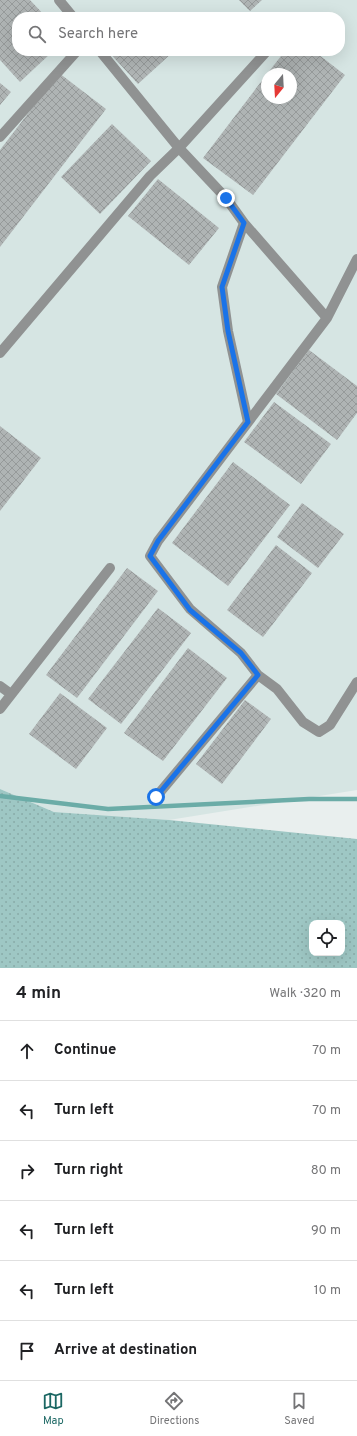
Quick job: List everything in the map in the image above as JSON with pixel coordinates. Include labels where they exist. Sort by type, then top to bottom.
[{"type":"street","points":[[58,0],[69,12]]},
{"type":"street","points":[[0,137],[73,56]]},
{"type":"street","points":[[104,56],[179,148],[226,198],[244,223],[327,318]]},
{"type":"street","points":[[0,353],[150,176],[179,148],[262,56]]},
{"type":"street","points":[[244,223],[222,287],[228,331],[248,422]]},
{"type":"street","points":[[357,258],[327,318],[158,541],[150,556],[190,610],[241,653],[258,675],[277,689],[303,722],[320,732],[330,725],[357,682]]},
{"type":"street","points":[[0,709],[110,568]]},
{"type":"street","points":[[156,797],[258,675]]},
{"type":"street","points":[[0,686],[11,694]]},
{"type":"shaded area","points":[[0,0],[357,0],[357,790],[169,820],[54,812],[0,789]]},
{"type":"shaded area","points":[[0,789],[54,812],[169,820],[357,839],[357,968],[0,968]]},
{"type":"building","points":[[0,0],[30,0],[41,12],[12,12],[12,56],[48,56],[20,82],[0,60]]},
{"type":"building","points":[[239,0],[262,0],[250,11]]},
{"type":"building","points":[[113,56],[169,56],[138,84]]},
{"type":"building","points":[[281,56],[320,56],[345,75],[253,195],[203,158],[261,82],[261,104],[297,104],[297,68],[272,68]]},
{"type":"building","points":[[59,73],[106,109],[0,247],[0,150]]},
{"type":"building","points":[[0,83],[11,92],[0,105]]},
{"type":"building","points":[[112,124],[151,161],[100,214],[61,177]]},
{"type":"building","points":[[158,179],[219,228],[189,265],[128,216]]},
{"type":"building","points":[[309,350],[357,386],[357,413],[337,440],[276,394]]},
{"type":"building","points":[[274,402],[331,444],[301,484],[244,442]]},
{"type":"building","points":[[0,426],[41,458],[0,511]]},
{"type":"building","points":[[233,462],[290,505],[228,586],[172,543]]},
{"type":"building","points":[[302,503],[344,534],[318,568],[277,537]]},
{"type":"building","points":[[276,545],[312,573],[263,637],[227,610]]},
{"type":"building","points":[[127,568],[158,591],[77,698],[46,675]]},
{"type":"building","points":[[158,608],[191,633],[121,724],[88,699]]},
{"type":"building","points":[[188,648],[227,678],[163,761],[124,733]]},
{"type":"building","points":[[60,693],[107,728],[76,769],[29,734]]},
{"type":"building","points":[[245,700],[271,719],[222,784],[196,764]]},
{"type":"waterway","points":[[0,796],[108,809],[309,799],[357,799]]},
{"type":"route","points":[[156,797],[258,675],[241,653],[190,610],[150,556],[158,541],[248,422],[228,331],[222,287],[244,223],[226,198]]}]
